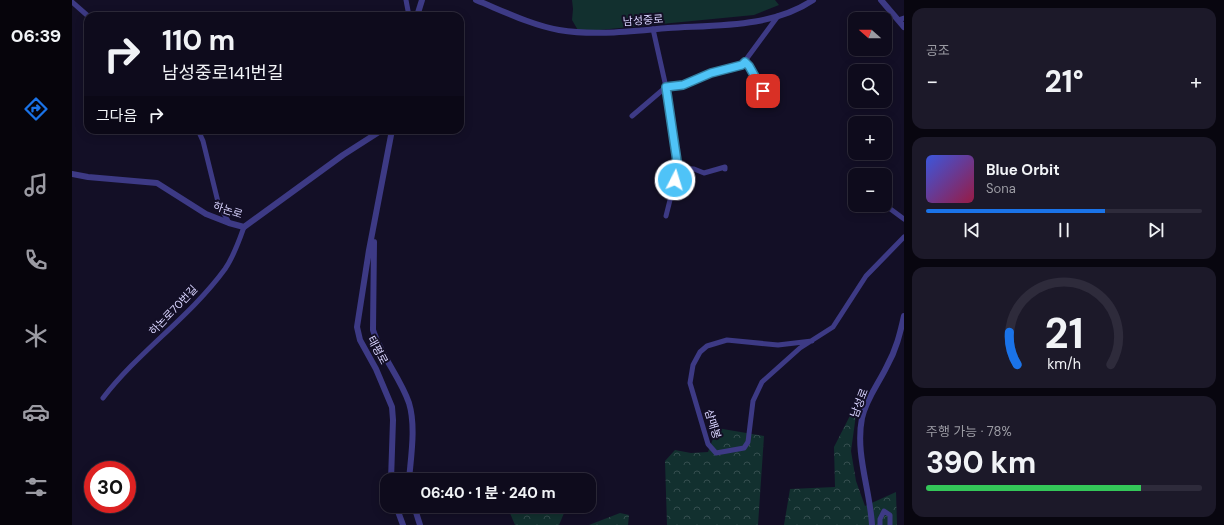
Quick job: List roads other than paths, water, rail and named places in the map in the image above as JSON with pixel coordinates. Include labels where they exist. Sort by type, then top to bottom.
[{"type":"street","points":[[406,0],[408,12]]},
{"type":"street","points":[[418,12],[422,0]]},
{"type":"street","name":"남성중로","points":[[476,0],[558,30],[583,33],[607,33],[744,22],[778,15],[812,0]]},
{"type":"street","points":[[881,0],[901,19],[904,27]]},
{"type":"street","points":[[72,2],[84,12]]},
{"type":"street","points":[[632,116],[666,87],[683,85],[711,73],[742,65],[778,15]]},
{"type":"street","points":[[653,29],[666,87],[678,168],[666,216]]},
{"type":"street","points":[[745,62],[749,66],[770,103]]},
{"type":"street","points":[[200,134],[203,141],[218,202],[229,224]]},
{"type":"street","name":"하논로","points":[[72,174],[88,177],[157,183],[206,214],[229,224],[244,227],[343,155],[376,134]]},
{"type":"street","name":"태평로","points":[[391,134],[369,250],[357,327],[360,340],[376,369],[392,407],[391,473]]},
{"type":"street","points":[[678,168],[694,169],[704,173],[725,167],[725,169]]},
{"type":"street","points":[[892,210],[904,219]]},
{"type":"street","name":"하논로70번길","points":[[103,398],[118,378],[176,325],[224,269],[235,251],[244,227]]},
{"type":"street","name":"태평로","points":[[374,228],[373,330],[376,341],[409,403],[412,421],[409,473]]},
{"type":"street","name":"삼매봉","points":[[812,340],[778,345],[727,340],[707,346],[700,352],[693,365],[690,383],[708,444],[716,453],[744,448],[748,442],[753,401],[762,382],[812,340],[833,327],[866,276],[904,237]]},
{"type":"street","name":"남성로","points":[[872,525],[870,500],[860,452],[861,427],[868,402],[887,367],[897,343],[904,316]]},
{"type":"street","points":[[880,525],[880,519],[884,512],[890,515],[890,525]]},
{"type":"street","points":[[399,513],[403,525]]},
{"type":"street","points":[[416,513],[420,525]]}]
